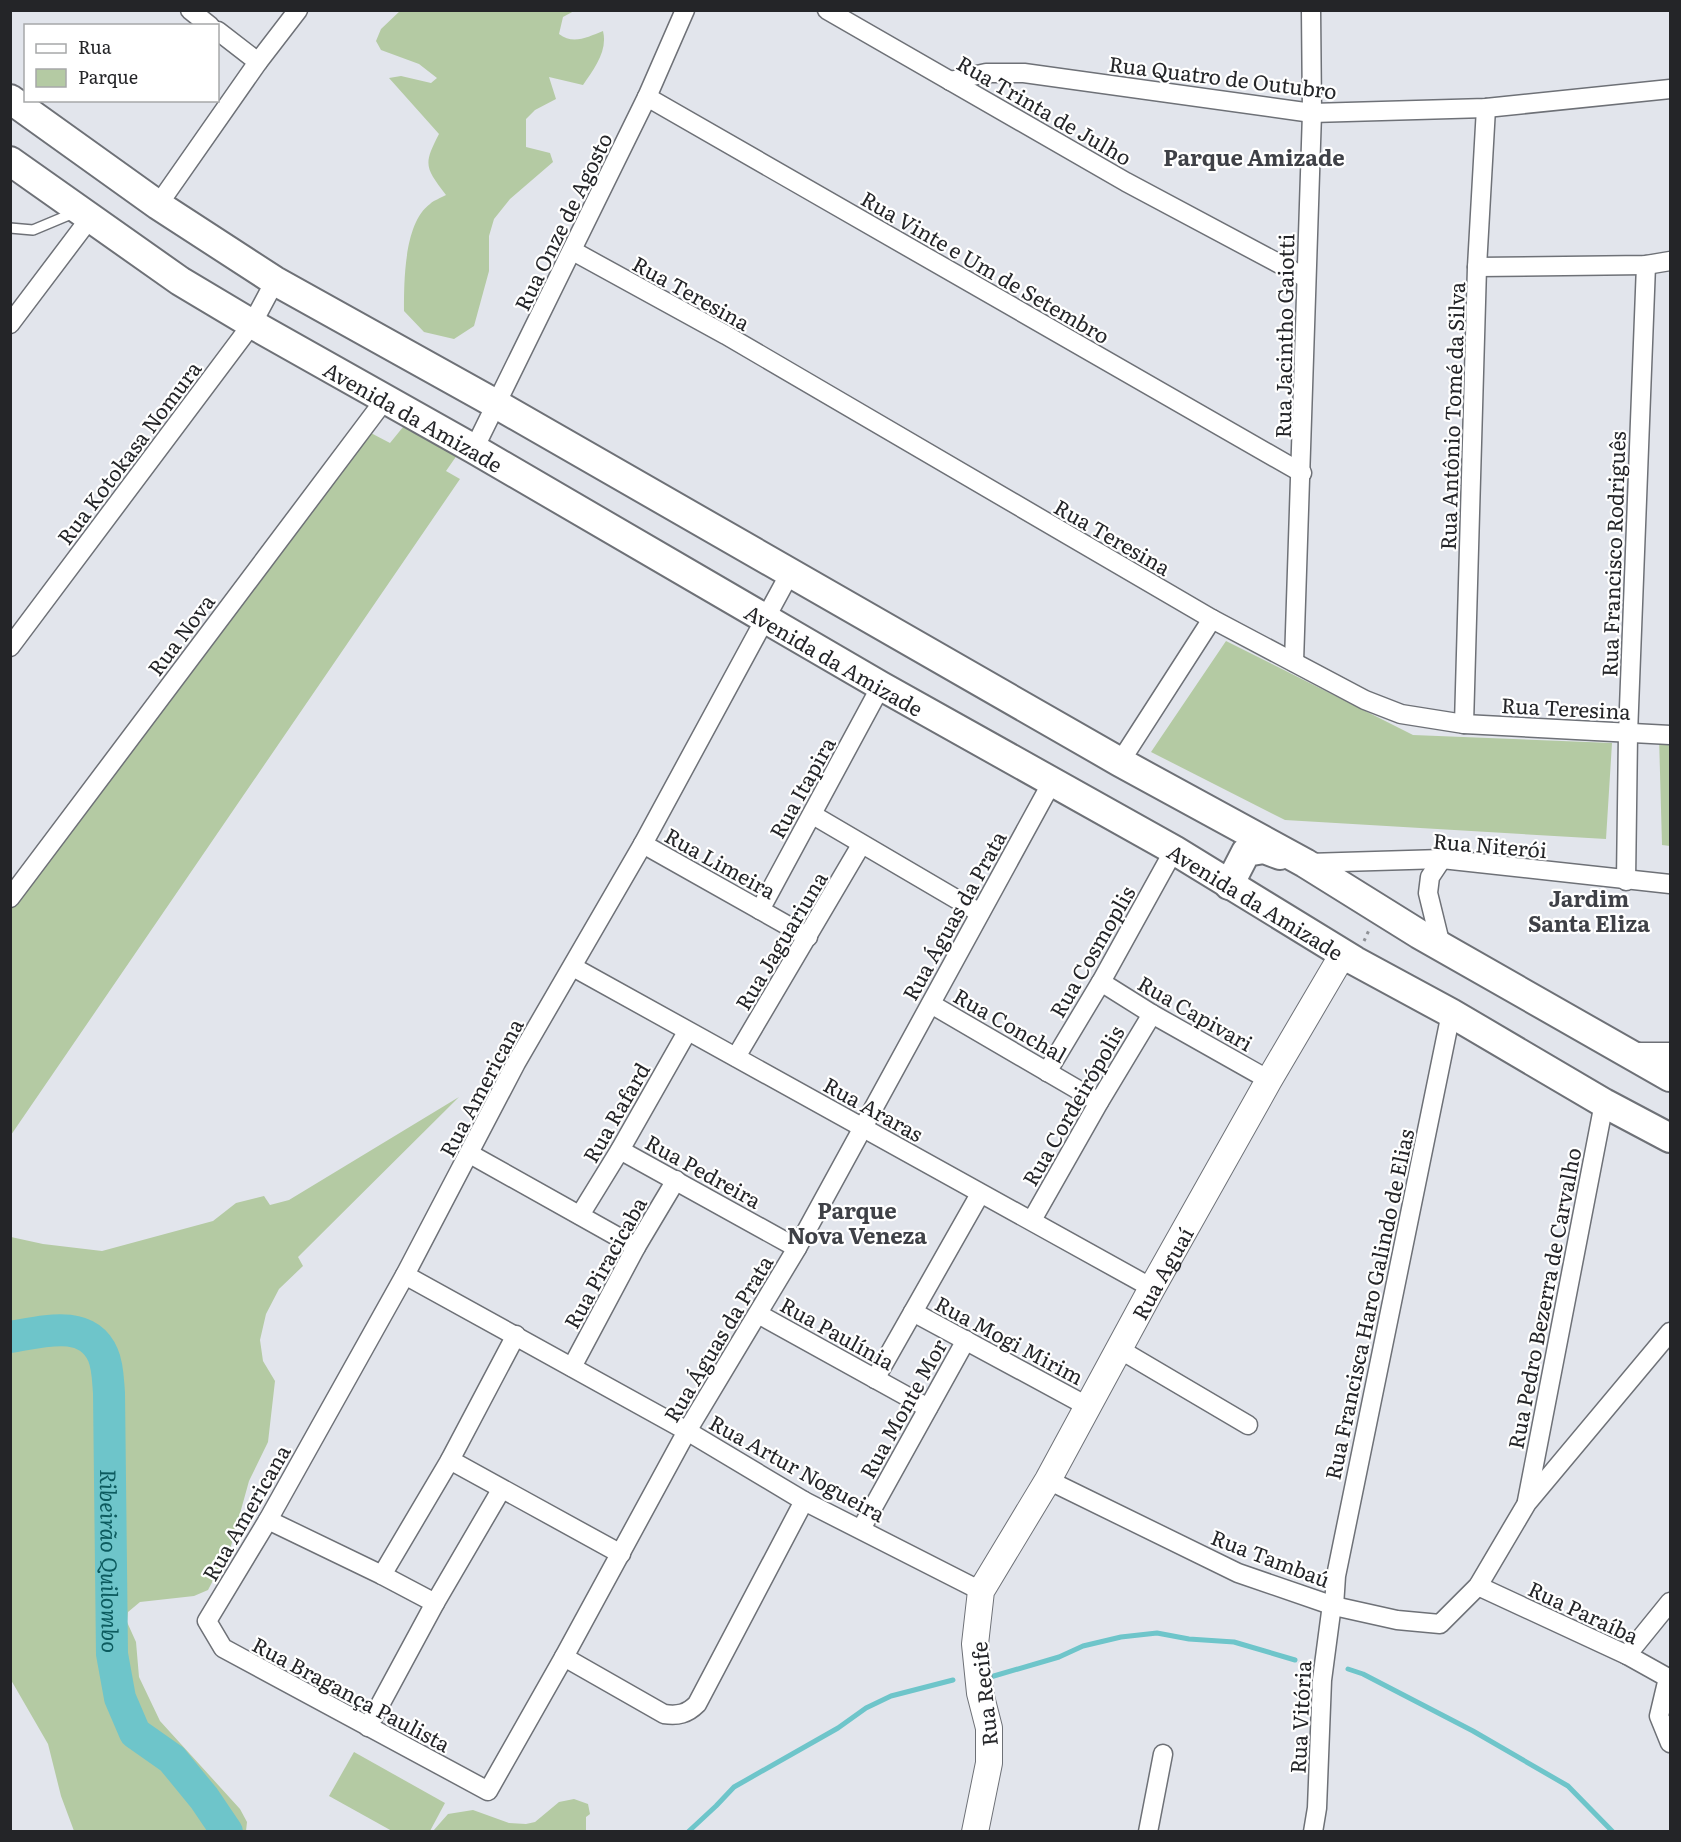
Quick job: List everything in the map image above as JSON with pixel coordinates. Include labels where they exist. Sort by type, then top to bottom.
[{"type":"main road","points":[[10,99],[158,205],[275,281],[496,404],[1120,762],[1305,863],[1379,910],[1671,1077]]},
{"type":"main road","name":"Avenida da Amizade","points":[[10,161],[180,280],[252,324],[386,398],[882,686],[1174,850],[1349,957],[1451,1013],[1604,1103],[1671,1138]]},
{"type":"main road","points":[[1229,885],[1246,852],[1252,850],[1264,849],[1305,863]]},
{"type":"street","points":[[190,10],[208,24]]},
{"type":"street","points":[[158,205],[297,10]]},
{"type":"street","name":"Rua Onze de Agosto","points":[[474,449],[573,251],[686,10]]},
{"type":"street","name":"Rua Trinta de Julho","points":[[826,10],[1126,182],[1306,279]]},
{"type":"street","name":"Rua Jacintho Gaiotti","points":[[1294,662],[1302,473],[1312,113],[1311,10]]},
{"type":"street","points":[[219,33],[258,62]]},
{"type":"street","name":"Rua Quatro de Outubro","points":[[950,81],[986,74],[1024,73],[1312,113],[1486,108],[1671,89]]},
{"type":"street","name":"Rua Vinte e Um de Setembro","points":[[647,97],[1302,473]]},
{"type":"street","name":"Rua Antônio Tomé da Silva","points":[[1464,724],[1477,267],[1486,108]]},
{"type":"street","points":[[10,324],[85,214]]},
{"type":"street","name":"Rua Teresina","points":[[573,251],[726,335],[1212,619],[1365,700],[1401,714],[1464,724],[1671,735]]},
{"type":"street","points":[[1477,267],[1646,265],[1671,261]]},
{"type":"street","name":"Rua Francisco Rodriguês","points":[[1626,881],[1628,734],[1646,265]]},
{"type":"street","name":"Rua Kotokasa Nomura","points":[[10,647],[252,324],[275,281]]},
{"type":"street","name":"Rua Nova","points":[[10,898],[386,398]]},
{"type":"street","name":"Rua Americana","points":[[207,1621],[268,1520],[405,1275],[516,1063],[643,844],[790,573]]},
{"type":"street","points":[[1120,762],[1212,619]]},
{"type":"street","name":"Rua Itapira","points":[[760,909],[882,686]]},
{"type":"street","name":"Rua Águas da Prata","points":[[488,1791],[687,1431],[797,1248],[1052,782]]},
{"type":"street","points":[[813,815],[980,913]]},
{"type":"street","name":"Rua Limeira","points":[[643,844],[808,937]]},
{"type":"street","name":"Rua Jaguariuna","points":[[736,1058],[861,845]]},
{"type":"street","name":"Rua Cosmoplis","points":[[1047,1072],[1101,982],[1174,850]]},
{"type":"street","points":[[1441,946],[1428,893],[1430,877],[1442,859]]},
{"type":"street","name":"Rua Niterói","points":[[1305,863],[1442,859],[1626,881],[1671,884]]},
{"type":"street","name":"Rua Aguaí","points":[[981,1591],[1048,1480],[1086,1406],[1269,1080],[1349,957]]},
{"type":"street","name":"Rua Araras","points":[[573,968],[1152,1288]]},
{"type":"street","name":"Rua Capivari","points":[[1101,982],[1152,1014],[1269,1080]]},
{"type":"street","name":"Rua Conchal","points":[[931,1004],[1099,1102]]},
{"type":"street","name":"Rua Francisca Haro Galindo de Elias","points":[[1334,1606],[1341,1552],[1451,1013]]},
{"type":"street","name":"Rua Cordeirópolis","points":[[1032,1220],[1152,1014]]},
{"type":"street","name":"Rua Rafard","points":[[580,1215],[687,1032]]},
{"type":"street","points":[[1625,1052],[1671,1052]]},
{"type":"street","name":"Rua Pedro Bezerra de Carvalho","points":[[1527,1503],[1604,1103]]},
{"type":"street","name":"Rua Pedreira","points":[[620,1150],[797,1248]]},
{"type":"street","points":[[470,1154],[636,1247]]},
{"type":"street","name":"Rua Piracicaba","points":[[572,1367],[636,1247],[676,1180]]},
{"type":"street","points":[[875,1379],[980,1194]]},
{"type":"street","name":"Rua Artur Nogueira","points":[[405,1275],[687,1431],[804,1500],[981,1591]]},
{"type":"street","name":"Rua Mogi Mirim","points":[[913,1312],[1086,1406]]},
{"type":"street","name":"Rua Paulínia","points":[[759,1314],[927,1408]]},
{"type":"street","points":[[1478,1586],[1527,1503],[1671,1332]]},
{"type":"street","points":[[382,1575],[450,1460],[516,1335]]},
{"type":"street","name":"Rua Monte Mor","points":[[861,1529],[966,1340]]},
{"type":"street","points":[[1119,1349],[1248,1425]]},
{"type":"street","points":[[450,1460],[621,1554]]},
{"type":"street","name":"Rua Tambaú","points":[[1048,1480],[1238,1573],[1334,1606],[1397,1620],[1440,1624],[1478,1586]]},
{"type":"street","points":[[368,1727],[435,1603],[501,1490]]},
{"type":"street","points":[[564,1657],[664,1714],[674,1716],[690,1711],[697,1704],[804,1500]]},
{"type":"street","points":[[268,1520],[435,1603]]},
{"type":"street","name":"Rua Paraíba","points":[[1478,1586],[1627,1655],[1669,1678]]},
{"type":"street","name":"Rua Recife","points":[[975,1832],[989,1763],[989,1728],[980,1694],[975,1644],[981,1591]]},
{"type":"street","points":[[1627,1655],[1671,1602]]},
{"type":"street","name":"Rua Vitória","points":[[1313,1832],[1317,1808],[1322,1680],[1331,1612],[1334,1606]]},
{"type":"street","name":"Rua Bragança Paulista","points":[[207,1621],[223,1648],[488,1791]]},
{"type":"street","points":[[1669,1678],[1659,1716],[1671,1743]]},
{"type":"street","points":[[1148,1832],[1163,1754]]},
{"type":"lane","points":[[10,228],[33,230],[85,214]]},
{"type":"path","points":[[1349,957],[1379,910]]},
{"type":"green space","points":[[401,10],[574,11],[563,17],[559,34],[575,39],[603,31],[602,53],[583,85],[549,77],[556,99],[535,110],[526,119],[526,147],[550,153],[553,162],[510,199],[494,219],[489,236],[489,271],[474,326],[454,339],[424,332],[404,311],[404,284],[410,238],[421,213],[430,204],[446,195],[430,172],[429,166],[430,153],[439,134],[389,78],[401,76],[431,83],[437,78],[419,64],[381,50],[376,41],[381,29]]},
{"type":"green space","points":[[412,416],[462,448],[446,471],[460,479],[11,1135],[11,903],[369,432],[390,443]]},
{"type":"green space","points":[[1226,641],[1413,735],[1612,743],[1606,839],[1285,820],[1151,752]]},
{"type":"green space","points":[[1659,736],[1670,737],[1670,846],[1662,845]]},
{"type":"green space","points":[[459,1097],[298,1257],[303,1266],[279,1289],[266,1314],[260,1340],[263,1361],[275,1381],[268,1442],[249,1481],[231,1546],[208,1590],[194,1596],[140,1602],[128,1612],[127,1622],[136,1642],[139,1677],[160,1721],[240,1809],[247,1822],[246,1831],[74,1831],[61,1796],[48,1744],[11,1680],[11,1237],[43,1244],[102,1251],[213,1221],[236,1203],[264,1196],[270,1205],[289,1200]]},
{"type":"green space","points":[[354,1752],[445,1803],[430,1831],[392,1831],[329,1796]]},
{"type":"green space","points":[[574,1799],[588,1804],[590,1814],[586,1817],[586,1831],[433,1831],[448,1814],[473,1810],[509,1823],[535,1822],[559,1802]]},
{"type":"waterway","name":"Ribeirão Quilombo","points":[[10,1337],[49,1331],[75,1332],[96,1343],[103,1355],[109,1393],[112,1654],[120,1698],[135,1733],[172,1759],[204,1798],[227,1832]]},
{"type":"waterway","points":[[987,1678],[1059,1657],[1083,1646],[1121,1637],[1157,1633],[1189,1639],[1234,1642],[1295,1660]]},
{"type":"waterway","points":[[1348,1669],[1363,1674],[1473,1731],[1568,1786],[1613,1832]]},
{"type":"waterway","points":[[688,1832],[734,1787],[838,1728],[866,1708],[891,1696],[953,1680]]},
{"type":"district","name":"Parque Amizade","points":[[1254,156]]},
{"type":"district","name":"Jardim Santa Eliza","points":[[1589,910]]},
{"type":"district","name":"Parque Nova Veneza","points":[[857,1222]]}]
